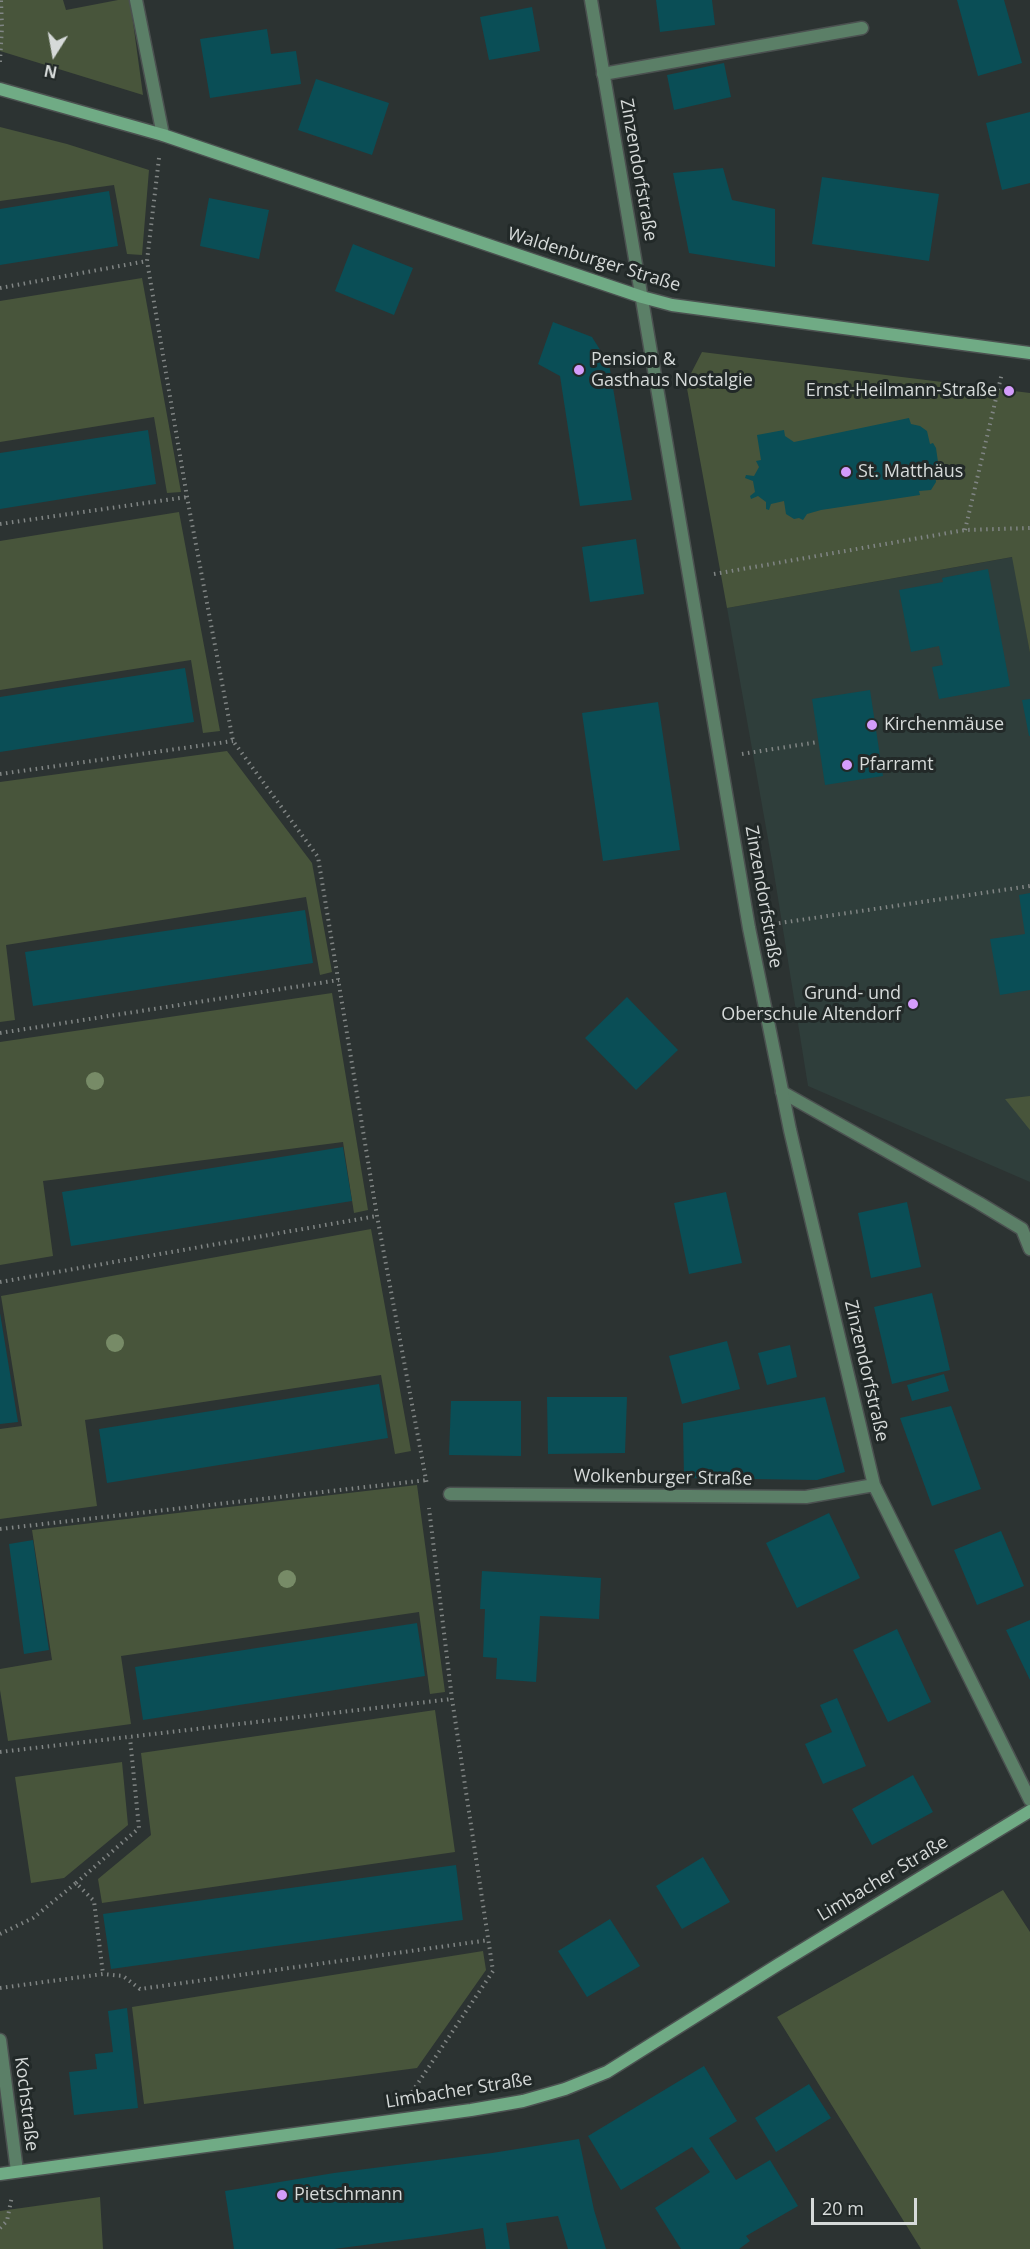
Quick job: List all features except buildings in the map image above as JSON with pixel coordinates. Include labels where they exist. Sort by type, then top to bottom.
[{"type":"main road","name":"Waldenburger Straße","points":[[0,89],[163,135],[642,297],[672,305],[1030,353]]},
{"type":"main road","name":"Limbacher Straße","points":[[0,2174],[523,2101],[566,2089],[607,2072],[1030,1811]]},
{"type":"street","points":[[136,0],[163,135]]},
{"type":"street","name":"Zinzendorfstraße","points":[[591,0],[749,928],[782,1092],[874,1485],[1030,1800]]},
{"type":"street","points":[[603,74],[862,28]]},
{"type":"street","points":[[782,1092],[1022,1229],[1030,1249]]},
{"type":"street","name":"Wolkenburger Straße","points":[[450,1494],[806,1497],[874,1485]]},
{"type":"street","name":"Kochstraße","points":[[0,2040],[17,2171]]},
{"type":"path","points":[[0,62],[1,0]]},
{"type":"path","points":[[163,135],[147,261],[187,497],[234,741],[318,857],[377,1216],[427,1491]]},
{"type":"path","points":[[0,288],[147,261]]},
{"type":"path","points":[[964,530],[1007,350]]},
{"type":"path","points":[[0,524],[187,497]]},
{"type":"path","points":[[690,578],[964,530],[1030,528]]},
{"type":"path","points":[[0,774],[234,741]]},
{"type":"path","points":[[720,757],[818,742]]},
{"type":"path","points":[[782,922],[1030,886]]},
{"type":"path","points":[[0,1033],[339,980]]},
{"type":"path","points":[[0,1282],[377,1216]]},
{"type":"path","points":[[0,1529],[426,1479],[450,1494]]},
{"type":"path","points":[[394,2120],[493,1971],[452,1699],[429,1502]]},
{"type":"path","points":[[0,1752],[452,1699]]},
{"type":"path","points":[[0,1934],[33,1918],[139,1828],[130,1738]]},
{"type":"path","points":[[76,1883],[94,1901],[103,1974]]},
{"type":"path","points":[[0,1988],[103,1974],[123,1976],[141,1989],[489,1940]]},
{"type":"path","points":[[0,2228],[7,2221],[17,2171]]},
{"type":"shaded area","points":[[1013,557],[1030,653],[1030,1182],[808,1086],[773,867],[727,608]]},
{"type":"green space","points":[[0,0],[63,0],[66,10],[118,0],[130,0],[143,95],[0,51]]},
{"type":"green space","points":[[0,127],[67,144],[149,170],[142,255],[127,254],[114,185],[0,201]]},
{"type":"green space","points":[[142,278],[181,492],[167,493],[154,417],[0,442],[0,301]]},
{"type":"green space","points":[[702,352],[1030,393],[1030,653],[1012,557],[727,608],[686,383]]},
{"type":"green space","points":[[179,512],[220,731],[203,733],[191,660],[0,690],[0,541]]},
{"type":"green space","points":[[227,751],[312,863],[332,972],[320,975],[306,897],[6,945],[15,1020],[0,1022],[0,782]]},
{"type":"green space","points":[[332,993],[368,1210],[354,1213],[343,1142],[43,1181],[53,1256],[0,1265],[0,1042]]},
{"type":"green space","points":[[1030,1096],[1030,1130],[1005,1099]]},
{"type":"green space","points":[[371,1229],[411,1451],[395,1454],[381,1375],[85,1420],[97,1506],[0,1519],[0,1429],[22,1426],[1,1296]]},
{"type":"green space","points":[[417,1485],[445,1692],[430,1694],[419,1612],[121,1656],[131,1724],[8,1741],[0,1690],[0,1669],[52,1660],[32,1530]]},
{"type":"green space","points":[[435,1710],[455,1852],[102,1903],[98,1879],[151,1835],[141,1753]]},
{"type":"green space","points":[[122,1762],[128,1825],[64,1878],[31,1883],[15,1777]]},
{"type":"green space","points":[[1003,1890],[1030,1932],[1030,2249],[921,2249],[777,2017]]},
{"type":"green space","points":[[483,1951],[486,1970],[417,2068],[144,2104],[132,2007]]},
{"type":"green space","points":[[100,2197],[103,2249],[0,2249],[0,2211]]},
{"type":"place","name":"Pension & Gasthaus Nostalgie","points":[[579,370]]},
{"type":"place","name":"Ernst-Heilmann-Straße","points":[[1009,391]]},
{"type":"place","name":"St. Matthäus","points":[[846,472]]},
{"type":"place","name":"Kirchenmäuse","points":[[872,725]]},
{"type":"place","name":"Pfarramt","points":[[847,765]]},
{"type":"place","name":"Grund- und Oberschule Altendorf","points":[[913,1004]]},
{"type":"place","name":"Pietschmann","points":[[282,2195]]}]
